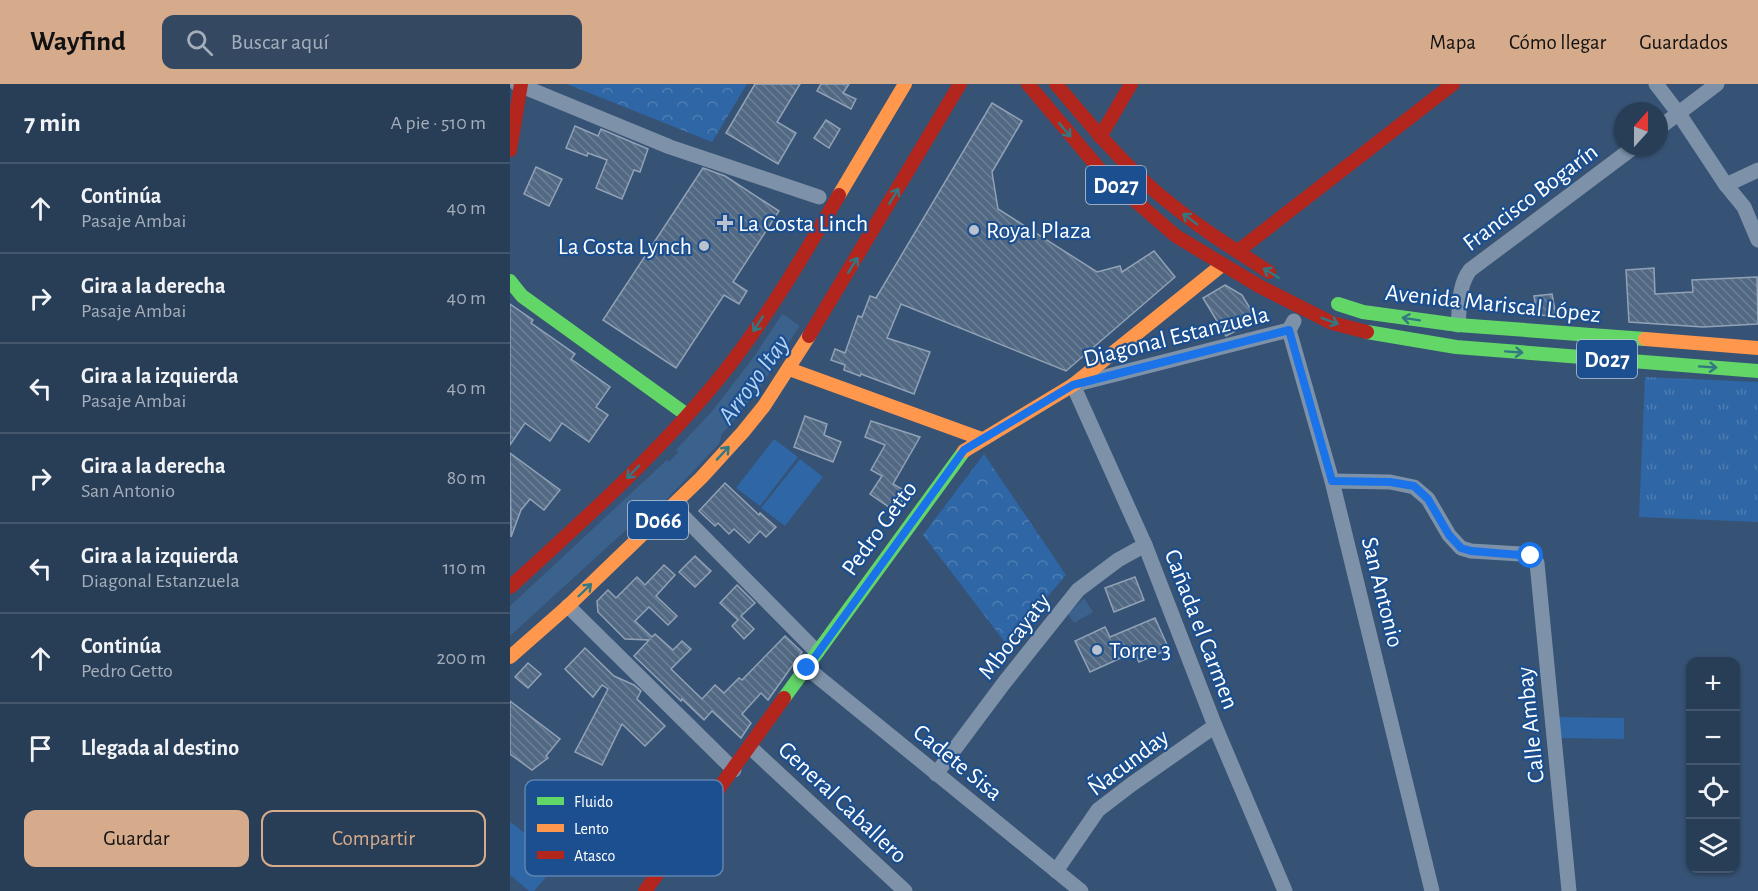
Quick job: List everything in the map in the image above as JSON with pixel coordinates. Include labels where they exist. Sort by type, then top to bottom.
[{"type":"main road","points":[[510,150],[519,84]]},
{"type":"main road","name":"D066","points":[[510,587],[603,503],[687,415],[725,371],[824,222],[905,84]]},
{"type":"main road","name":"D066","points":[[510,657],[568,606],[673,506],[743,432],[764,406],[864,246],[960,84]]},
{"type":"main road","name":"D027","points":[[1028,84],[1083,151],[1116,185],[1176,236],[1222,265]]},
{"type":"main road","name":"D027","points":[[1056,84],[1100,137],[1157,193],[1213,236],[1285,281]]},
{"type":"main road","points":[[1100,137],[1131,84]]},
{"type":"main road","points":[[1238,251],[1453,84]]},
{"type":"main road","points":[[774,300],[776,280],[791,248]]},
{"type":"main road","name":"Avenida Mariscal López","points":[[1222,265],[1332,322],[1377,335],[1456,347],[1758,371]]},
{"type":"main road","name":"Pedro Getto","points":[[723,785],[817,651],[964,450],[1073,385],[1222,265]]},
{"type":"main road","points":[[815,326],[866,269]]},
{"type":"main road","points":[[510,281],[522,296],[687,415]]},
{"type":"main road","name":"Avenida Mariscal López","points":[[1324,299],[1364,312],[1458,325],[1758,348]]},
{"type":"main road","points":[[789,369],[982,439]]},
{"type":"main road","name":"Pedro Getto","points":[[645,891],[656,876]]},
{"type":"street","points":[[519,84],[670,147],[819,197]]},
{"type":"street","points":[[1656,84],[1726,185],[1744,207],[1758,240]]},
{"type":"street","points":[[1668,121],[1717,84]]},
{"type":"street","name":"Francisco Bogarín","points":[[1458,325],[1462,286],[1470,270],[1622,156]]},
{"type":"street","points":[[1726,185],[1758,170]]},
{"type":"street","points":[[1289,330],[1302,308]]},
{"type":"street","name":"Diagonal Estanzuela","points":[[1073,385],[1289,330]]},
{"type":"street","name":"San Antonio","points":[[1289,330],[1332,481],[1432,891]]},
{"type":"street","name":"Cañada el Carmen","points":[[1073,385],[1145,544],[1215,726],[1285,891]]},
{"type":"street","name":"Calle Ambay","points":[[1332,481],[1390,482],[1414,486],[1428,499],[1449,535],[1461,548],[1471,551],[1531,556],[1537,563],[1569,891]]},
{"type":"street","points":[[673,506],[817,651]]},
{"type":"street","name":"Mbocayaty","points":[[936,774],[1078,590],[1118,560],[1145,544]]},
{"type":"street","points":[[568,606],[734,770]]},
{"type":"street","name":"Cadete Sisa","points":[[807,668],[1081,891]]},
{"type":"street","name":"Ñacunday","points":[[1056,871],[1098,810],[1215,726]]},
{"type":"street","name":"General Caballero","points":[[750,747],[906,891]]},
{"type":"green space","points":[[567,84],[747,84],[712,142]]},
{"type":"green space","points":[[1645,377],[1758,382],[1758,522],[1639,517]]},
{"type":"green space","points":[[774,439],[798,457],[760,506],[736,488]]},
{"type":"green space","points":[[984,454],[1066,575],[1007,645],[923,535]]},
{"type":"green space","points":[[800,459],[823,477],[785,526],[761,508]]},
{"type":"green space","points":[[1558,717],[1624,718],[1624,739],[1558,738]]},
{"type":"green space","points":[[511,822],[525,834],[525,876],[547,876],[534,891],[529,891],[510,875]]},
{"type":"water","points":[[884,195],[761,386],[731,424],[692,467],[689,463],[684,477],[510,636],[510,606],[670,457],[684,468],[688,464],[675,451],[713,410],[753,358],[820,257]]},
{"type":"water","points":[[1084,598],[1093,612],[1074,623],[1068,614]]},
{"type":"pier","points":[[915,84],[951,84],[804,329],[780,312]]},
{"type":"pier","points":[[674,448],[696,468],[688,468],[691,471],[687,478],[665,458],[671,454],[684,464],[673,453]]},
{"type":"building","points":[[755,84],[800,84],[777,122],[796,133],[778,164],[726,133]]},
{"type":"building","points":[[821,84],[849,84],[843,93],[856,99],[851,109],[817,91]]},
{"type":"building","name":"Royal Plaza","points":[[992,103],[1022,121],[992,172],[998,209],[1097,272],[1120,266],[1122,272],[1154,251],[1175,277],[1066,371],[901,304],[887,338],[930,352],[914,394],[844,370],[845,365],[831,360],[835,349],[845,353],[858,316],[862,317],[870,296],[876,298]]},
{"type":"building","points":[[826,120],[840,129],[829,148],[814,138]]},
{"type":"building","points":[[575,126],[598,136],[601,129],[648,149],[640,172],[634,170],[622,199],[596,188],[607,160],[566,148]]},
{"type":"building","points":[[536,167],[562,179],[549,206],[524,194]]},
{"type":"building","name":"La Costa Lynch","points":[[703,168],[725,176],[779,211],[733,282],[747,291],[739,304],[724,295],[676,368],[603,320]]},
{"type":"building","points":[[1654,268],[1655,294],[1693,292],[1692,280],[1757,277],[1758,324],[1703,327],[1629,322],[1626,270]]},
{"type":"building","points":[[1225,285],[1242,295],[1257,320],[1226,336],[1203,298]]},
{"type":"building","points":[[1552,294],[1556,316],[1537,315],[1534,296]]},
{"type":"building","points":[[510,304],[533,320],[531,323],[575,354],[571,359],[610,387],[596,407],[608,415],[589,442],[562,423],[550,441],[525,423],[510,445]]},
{"type":"building","points":[[805,416],[827,424],[824,435],[841,442],[833,462],[794,447]]},
{"type":"building","points":[[871,421],[920,437],[893,484],[907,492],[896,512],[870,494],[882,476],[871,470],[885,445],[865,437]]},
{"type":"building","points":[[510,453],[560,490],[544,510],[530,499],[521,510],[511,537]]},
{"type":"building","points":[[725,483],[759,515],[760,513],[776,527],[766,537],[760,531],[749,543],[734,529],[729,534],[718,523],[715,526],[699,511]]},
{"type":"building","points":[[695,556],[711,571],[695,587],[679,572]]},
{"type":"building","points":[[664,565],[675,575],[656,596],[677,616],[668,625],[649,607],[635,621],[652,637],[655,634],[673,650],[682,641],[691,649],[671,669],[702,699],[715,685],[724,693],[739,678],[742,680],[785,636],[802,652],[768,700],[761,693],[742,714],[751,723],[741,738],[712,711],[704,720],[634,656],[649,640],[625,639],[598,612],[597,601],[608,590],[616,598],[637,577],[645,585]]},
{"type":"building","points":[[1135,577],[1144,600],[1114,612],[1105,588]]},
{"type":"building","points":[[737,585],[755,603],[741,616],[754,629],[744,639],[732,626],[738,620],[720,603]]},
{"type":"building","points":[[1155,618],[1169,649],[1139,662],[1134,652],[1090,672],[1075,641],[1105,627],[1110,637]]},
{"type":"building","points":[[585,648],[614,676],[634,685],[641,691],[637,699],[665,726],[645,746],[622,724],[602,765],[575,752],[608,689],[602,685],[593,697],[565,669]]},
{"type":"building","points":[[528,663],[541,674],[528,688],[515,677]]},
{"type":"building","points":[[510,701],[560,739],[546,756],[548,758],[532,770],[510,754]]},
{"type":"waterway","name":"Arroyo Itay","points":[[659,490],[709,437]]},
{"type":"traffic: fast","points":[[510,281],[522,296],[687,415]]},
{"type":"traffic: fast","points":[[1338,304],[1363,312],[1458,325],[1645,339]]},
{"type":"traffic: fast","points":[[1367,332],[1456,347],[1758,371]]},
{"type":"traffic: fast","points":[[784,698],[964,451]]},
{"type":"traffic: slow","points":[[839,195],[905,84]]},
{"type":"traffic: slow","points":[[964,451],[1073,385],[1222,265]]},
{"type":"traffic: slow","points":[[510,657],[568,606],[701,478],[764,406],[809,336]]},
{"type":"traffic: slow","points":[[1645,339],[1758,348]]},
{"type":"traffic: slow","points":[[789,369],[982,439]]},
{"type":"traffic: jam","points":[[510,150],[521,84]]},
{"type":"traffic: jam","points":[[809,336],[960,84]]},
{"type":"traffic: jam","points":[[1028,84],[1101,171],[1176,236],[1259,286],[1332,323],[1367,332]]},
{"type":"traffic: jam","points":[[1056,84],[1142,180],[1197,224],[1269,272]]},
{"type":"traffic: jam","points":[[1100,137],[1131,84]]},
{"type":"traffic: jam","points":[[1238,251],[1453,84]]},
{"type":"traffic: jam","points":[[510,587],[622,483],[701,400],[741,350],[771,307],[839,195]]},
{"type":"traffic: jam","points":[[723,783],[784,698]]},
{"type":"traffic: jam","points":[[645,891],[656,876]]},
{"type":"place","name":"La Costa Linch","points":[[725,223]]},
{"type":"place","name":"Royal Plaza","points":[[974,230]]},
{"type":"place","name":"La Costa Lynch","points":[[704,246]]},
{"type":"place","name":"Torre 3","points":[[1097,650]]},
{"type":"route","points":[[807,668],[817,651],[964,450],[1073,385],[1289,330],[1332,481],[1390,482],[1414,486],[1428,499],[1449,535],[1461,548],[1471,551],[1531,556]]}]
